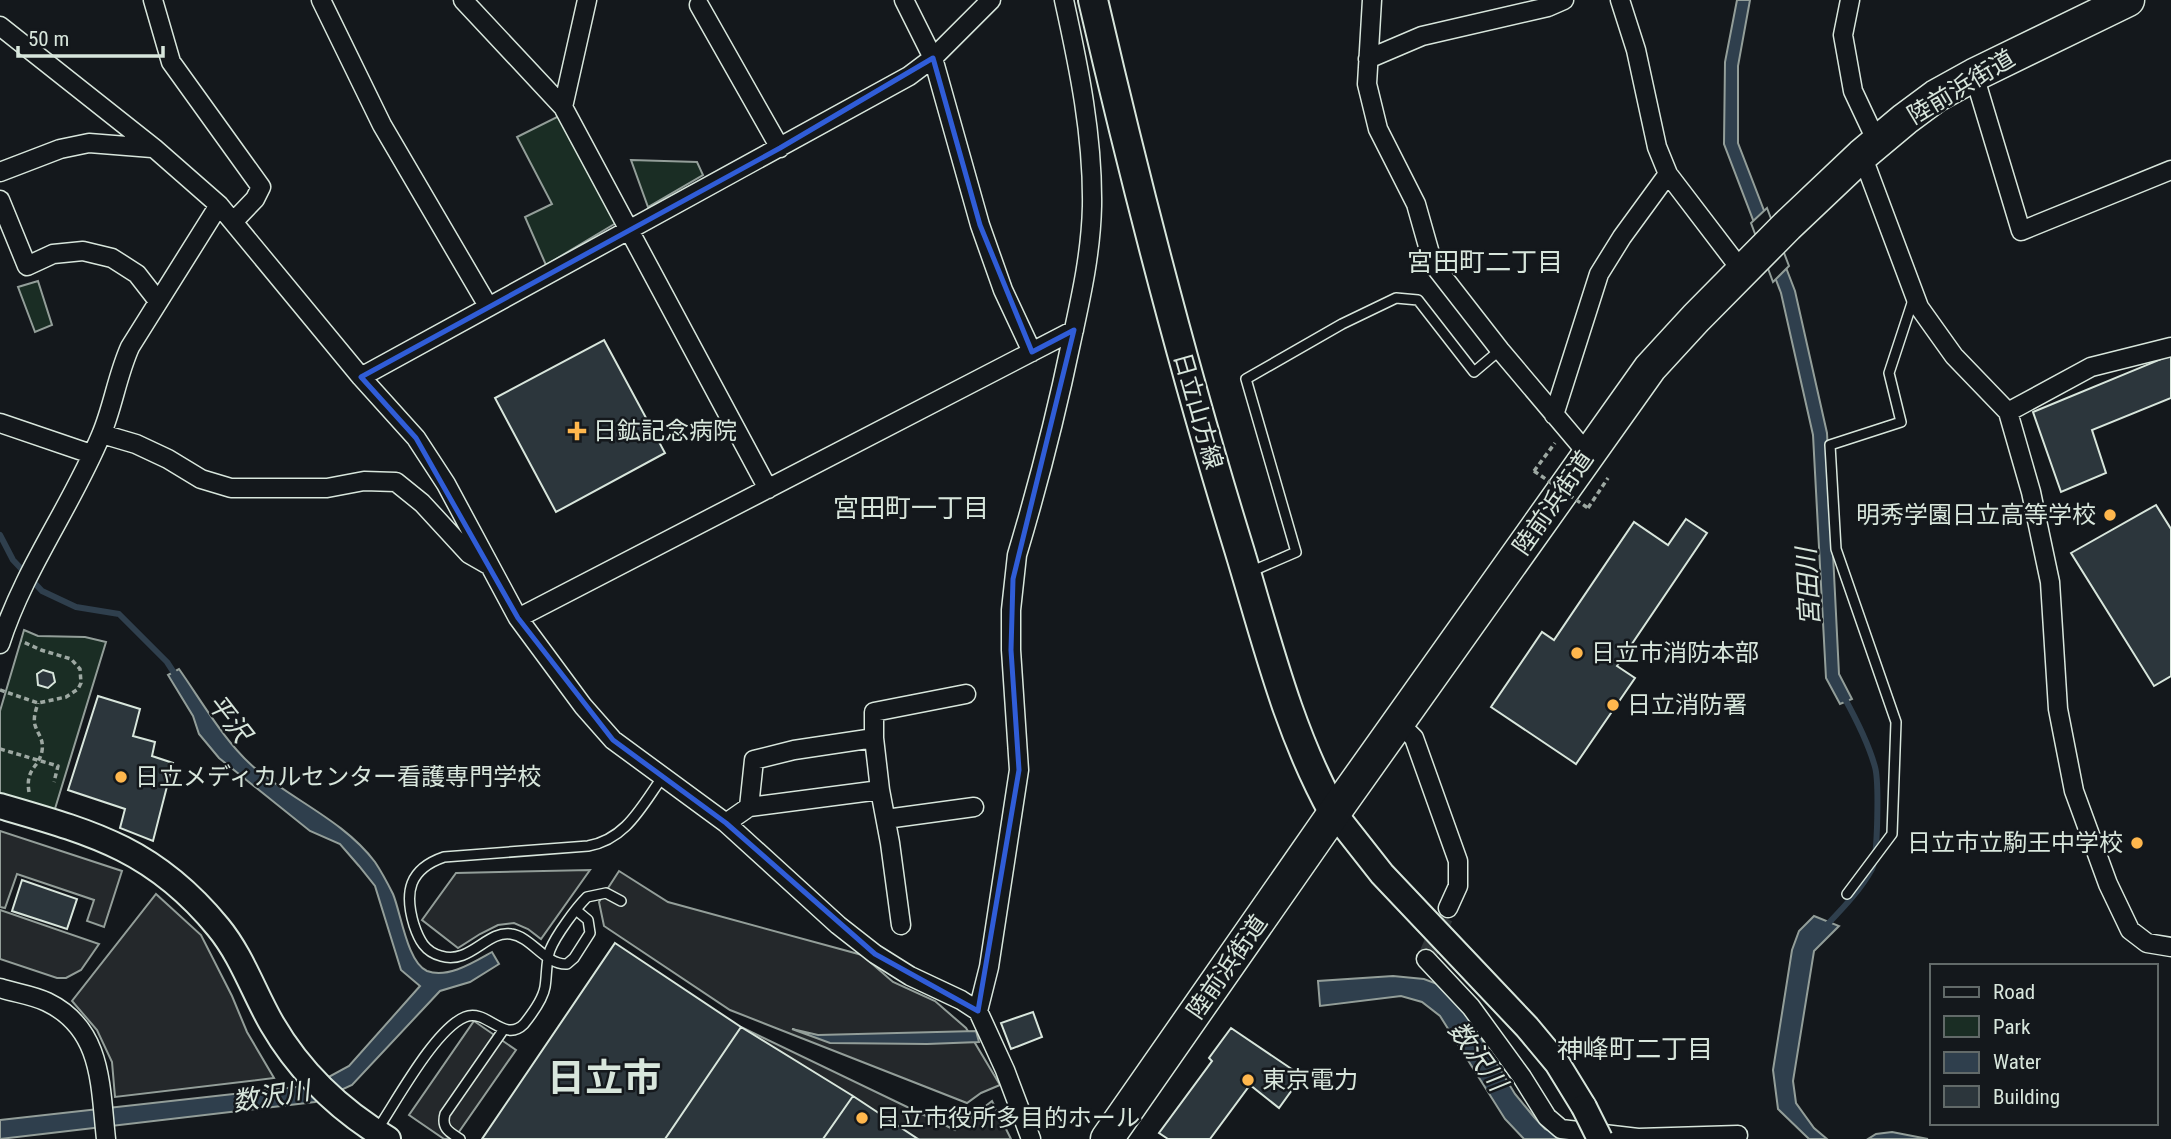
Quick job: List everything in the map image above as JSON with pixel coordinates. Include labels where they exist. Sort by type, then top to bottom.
[{"type":"highway","name":"陸前浜街道","points":[[1116,1135],[1334,813],[1587,453],[1650,368],[1787,226],[1869,149],[1936,96],[2128,0]]},
{"type":"main road","name":"日立山方線","points":[[1093,0],[1150,239],[1215,471],[1278,677],[1306,758],[1334,813]]},
{"type":"street","points":[[153,0],[171,62],[261,187],[255,199],[233,222]]},
{"type":"street","points":[[321,0],[382,125],[488,306]]},
{"type":"street","points":[[463,0],[563,107],[768,489]]},
{"type":"street","points":[[563,107],[587,0]]},
{"type":"street","points":[[904,0],[933,58],[980,225],[1003,290],[1032,352]]},
{"type":"street","points":[[361,377],[909,76],[933,58],[991,0]]},
{"type":"street","points":[[978,1011],[989,967],[1018,770],[1011,650],[1013,579],[1017,555],[1057,410],[1086,274],[1092,205],[1088,123],[1064,0]]},
{"type":"street","points":[[1372,0],[1367,84],[1378,129],[1416,204],[1433,264],[1500,350],[1587,453]]},
{"type":"street","points":[[1368,59],[1422,36],[1548,7],[1564,0]]},
{"type":"street","points":[[1620,0],[1636,50],[1657,147],[1668,174],[1746,267]]},
{"type":"street","points":[[1850,0],[1843,34],[1853,92],[1919,307],[1954,356],[2008,412],[2031,492],[2050,582],[2058,709],[2074,791],[2108,884],[2130,930],[2147,943],[2171,947]]},
{"type":"street","points":[[699,5],[780,148]]},
{"type":"street","points":[[0,26],[154,149],[219,205],[361,377],[416,438],[446,484],[518,618],[583,706],[613,740],[726,823],[838,925],[875,954],[910,976],[978,1011],[1005,1070],[1031,1139]]},
{"type":"street","points":[[1974,75],[2021,231],[2171,170]]},
{"type":"street","points":[[0,172],[60,149],[89,143],[154,149]]},
{"type":"street","points":[[1555,415],[1600,274],[1622,237],[1668,174]]},
{"type":"street","points":[[0,200],[27,266],[53,254],[83,251],[112,258],[136,274],[158,301]]},
{"type":"street","points":[[2,638],[22,586],[102,434],[122,364],[139,329],[219,205]]},
{"type":"street","points":[[518,618],[1074,330]]},
{"type":"street","points":[[2008,412],[2091,367],[2171,347]]},
{"type":"street","points":[[0,423],[91,454]]},
{"type":"street","points":[[102,434],[136,444],[201,479],[231,488],[327,488],[364,481],[396,482],[422,503],[469,554],[490,566]]},
{"type":"street","points":[[901,925],[880,790],[873,712],[966,694]]},
{"type":"street","points":[[1399,723],[1414,738],[1458,861],[1458,886],[1448,908]]},
{"type":"street","points":[[749,807],[754,760],[794,750],[874,738]]},
{"type":"street","points":[[726,823],[749,807],[880,790]]},
{"type":"street","points":[[0,806],[96,835],[131,851],[165,875],[195,901],[220,929],[273,1025],[312,1078],[340,1105],[382,1135]]},
{"type":"street","points":[[886,819],[974,807]]},
{"type":"street","points":[[1334,813],[1382,874],[1527,1027],[1557,1063],[1600,1139]]},
{"type":"street","points":[[1426,960],[1471,1007],[1522,1076],[1547,1117],[1561,1129],[1638,1138],[1738,1135]]},
{"type":"street","points":[[0,988],[47,1002],[73,1020],[88,1040],[96,1060],[106,1139]]},
{"type":"lane","points":[[1847,894],[1892,834],[1896,722],[1836,549],[1830,445],[1901,422],[1889,373],[1915,295]]},
{"type":"lane","points":[[1246,574],[1296,552],[1246,379],[1342,324],[1396,298],[1418,300],[1474,372],[1500,350]]},
{"type":"lane","points":[[576,910],[588,920],[589,937],[567,964],[557,963],[528,942],[508,933],[457,957],[444,957],[431,952],[419,939],[409,905],[409,890],[416,876],[429,863],[444,857],[588,846],[610,840],[625,829],[664,775]]},
{"type":"lane","points":[[382,1135],[433,1046],[455,1024],[467,1016],[479,1016],[513,1031],[523,1025],[545,990],[551,947],[576,910],[587,897],[597,893],[606,893],[621,901]]},
{"type":"lane","points":[[460,1139],[445,1127],[445,1114],[504,1029]]},
{"type":"path","points":[[1555,443],[1535,471],[1588,508],[1608,478]]},
{"type":"path","points":[[0,690],[38,703],[73,694],[81,683],[80,669],[71,659],[2,638]]},
{"type":"path","points":[[24,813],[30,795],[30,771],[41,755],[43,746],[34,717],[38,703]]},
{"type":"path","points":[[0,749],[58,766],[54,782]]},
{"type":"highlighted area","points":[[933,58],[980,225],[1032,352],[1074,330],[1013,579],[1011,650],[1019,770],[978,1011],[875,954],[726,823],[613,740],[518,618],[416,438],[361,377],[780,148]]},
{"type":"green space","points":[[559,116],[616,223],[546,265],[525,217],[552,204],[517,137]]},
{"type":"green space","points":[[631,160],[697,162],[703,175],[648,207]]},
{"type":"green space","points":[[38,281],[52,325],[35,332],[18,287]]},
{"type":"green space","points":[[24,630],[38,636],[85,637],[106,642],[54,812],[0,793],[0,711]]},
{"type":"shaded area","points":[[0,831],[122,871],[104,927],[87,921],[94,900],[17,874],[5,908],[0,907]]},
{"type":"shaded area","points":[[590,870],[541,939],[514,923],[498,925],[458,948],[422,920],[456,873]]},
{"type":"shaded area","points":[[619,871],[668,902],[862,955],[893,982],[935,1001],[966,1028],[1000,1085],[967,1103],[730,1010],[604,926],[599,902]]},
{"type":"shaded area","points":[[156,894],[201,935],[247,1032],[274,1078],[115,1097],[112,1062],[97,1030],[72,1001]]},
{"type":"shaded area","points":[[0,910],[99,944],[81,970],[66,978],[57,978],[0,959]]},
{"type":"shaded area","points":[[474,1021],[516,1050],[454,1139],[444,1139],[409,1115]]},
{"type":"shaded area","points":[[741,1027],[955,1130],[992,1101],[1011,1139],[665,1139]]},
{"type":"water","points":[[1737,0],[1750,0],[1738,66],[1738,143],[1795,291],[1827,433],[1839,674],[1852,699],[1840,704],[1826,678],[1813,435],[1781,293],[1724,144],[1725,62]]},
{"type":"water","name":"数沢川","points":[[179,669],[215,722],[245,759],[272,781],[335,823],[375,862],[393,894],[410,948],[420,966],[427,971],[443,973],[461,968],[492,952],[499,964],[470,982],[440,991],[352,1085],[315,1102],[0,1139],[0,1120],[314,1085],[349,1066],[420,986],[401,970],[375,886],[340,844],[310,831],[219,758],[199,734],[193,716],[168,675]]},
{"type":"water","points":[[1814,916],[1839,926],[1814,951],[1793,1081],[1796,1103],[1814,1128],[1827,1139],[1809,1139],[1778,1109],[1773,1070],[1792,950],[1799,931]]},
{"type":"water","name":"数沢川","points":[[1393,976],[1424,979],[1440,985],[1464,1010],[1515,1094],[1534,1117],[1545,1129],[1568,1139],[1524,1139],[1505,1119],[1440,1016],[1422,1002],[1401,996],[1320,1006],[1318,981]]},
{"type":"water","points":[[792,1029],[818,1035],[976,1031],[979,1042],[830,1043]]},
{"type":"water","points":[[1892,1132],[1928,1139],[1868,1139],[1876,1134]]},
{"type":"pier","points":[[1767,208],[1789,266],[1773,282],[1751,223]]},
{"type":"building","points":[[604,340],[665,453],[556,512],[495,398]]},
{"type":"building","points":[[2171,355],[2171,398],[2092,430],[2106,473],[2061,492],[2033,412]]},
{"type":"building","points":[[2156,505],[2171,529],[2171,676],[2154,686],[2071,553]]},
{"type":"building","name":"日立市消防本部","points":[[1686,519],[1707,533],[1617,666],[1635,678],[1576,764],[1491,707],[1542,632],[1554,640],[1634,522],[1668,545]]},
{"type":"building","points":[[43,670],[53,673],[55,682],[48,688],[38,685],[37,674]]},
{"type":"building","name":"日立メディカルセンター看護専門学校","points":[[98,696],[140,709],[133,736],[155,742],[152,756],[173,763],[153,841],[120,828],[125,809],[68,790]]},
{"type":"building","points":[[22,880],[77,899],[67,929],[12,911]]},
{"type":"building","points":[[615,943],[741,1027],[665,1139],[482,1139]]},
{"type":"building","points":[[1033,1012],[1042,1037],[1011,1049],[1001,1023]]},
{"type":"building","points":[[741,1027],[853,1096],[918,1139],[665,1139]]},
{"type":"building","name":"東京電力","points":[[1231,1028],[1302,1076],[1279,1108],[1250,1085],[1210,1139],[1168,1139],[1159,1133],[1212,1061],[1209,1058]]},
{"type":"building","name":"日立市役所多目的ホール","points":[[853,1096],[918,1139],[823,1139]]},
{"type":"waterway","name":"平沢","points":[[0,535],[13,560],[42,591],[76,607],[119,614],[167,662],[178,679]]},
{"type":"waterway","name":"宮田川","points":[[1824,928],[1867,877],[1872,869],[1876,850],[1875,767],[1844,697]]},
{"type":"tunnel","points":[[1426,959],[1448,908]]},
{"type":"place","name":"日鉱記念病院","points":[[577,431]]},
{"type":"place","name":"明秀学園日立高等学校","points":[[2110,515]]},
{"type":"place","name":"日立市消防本部","points":[[1577,653]]},
{"type":"place","name":"日立消防署","points":[[1613,705]]},
{"type":"place","name":"日立メディカルセンター看護専門学校","points":[[121,777]]},
{"type":"place","name":"日立市立駒王中学校","points":[[2137,843]]},
{"type":"place","name":"東京電力","points":[[1248,1080]]},
{"type":"place","name":"日立市役所多目的ホール","points":[[862,1118]]},
{"type":"district","name":"宮田町二丁目","points":[[1485,262]]},
{"type":"district","name":"宮田町一丁目","points":[[911,508]]},
{"type":"district","name":"神峰町二丁目","points":[[1635,1049]]},
{"type":"district","name":"日立市","points":[[604,1078]]}]
